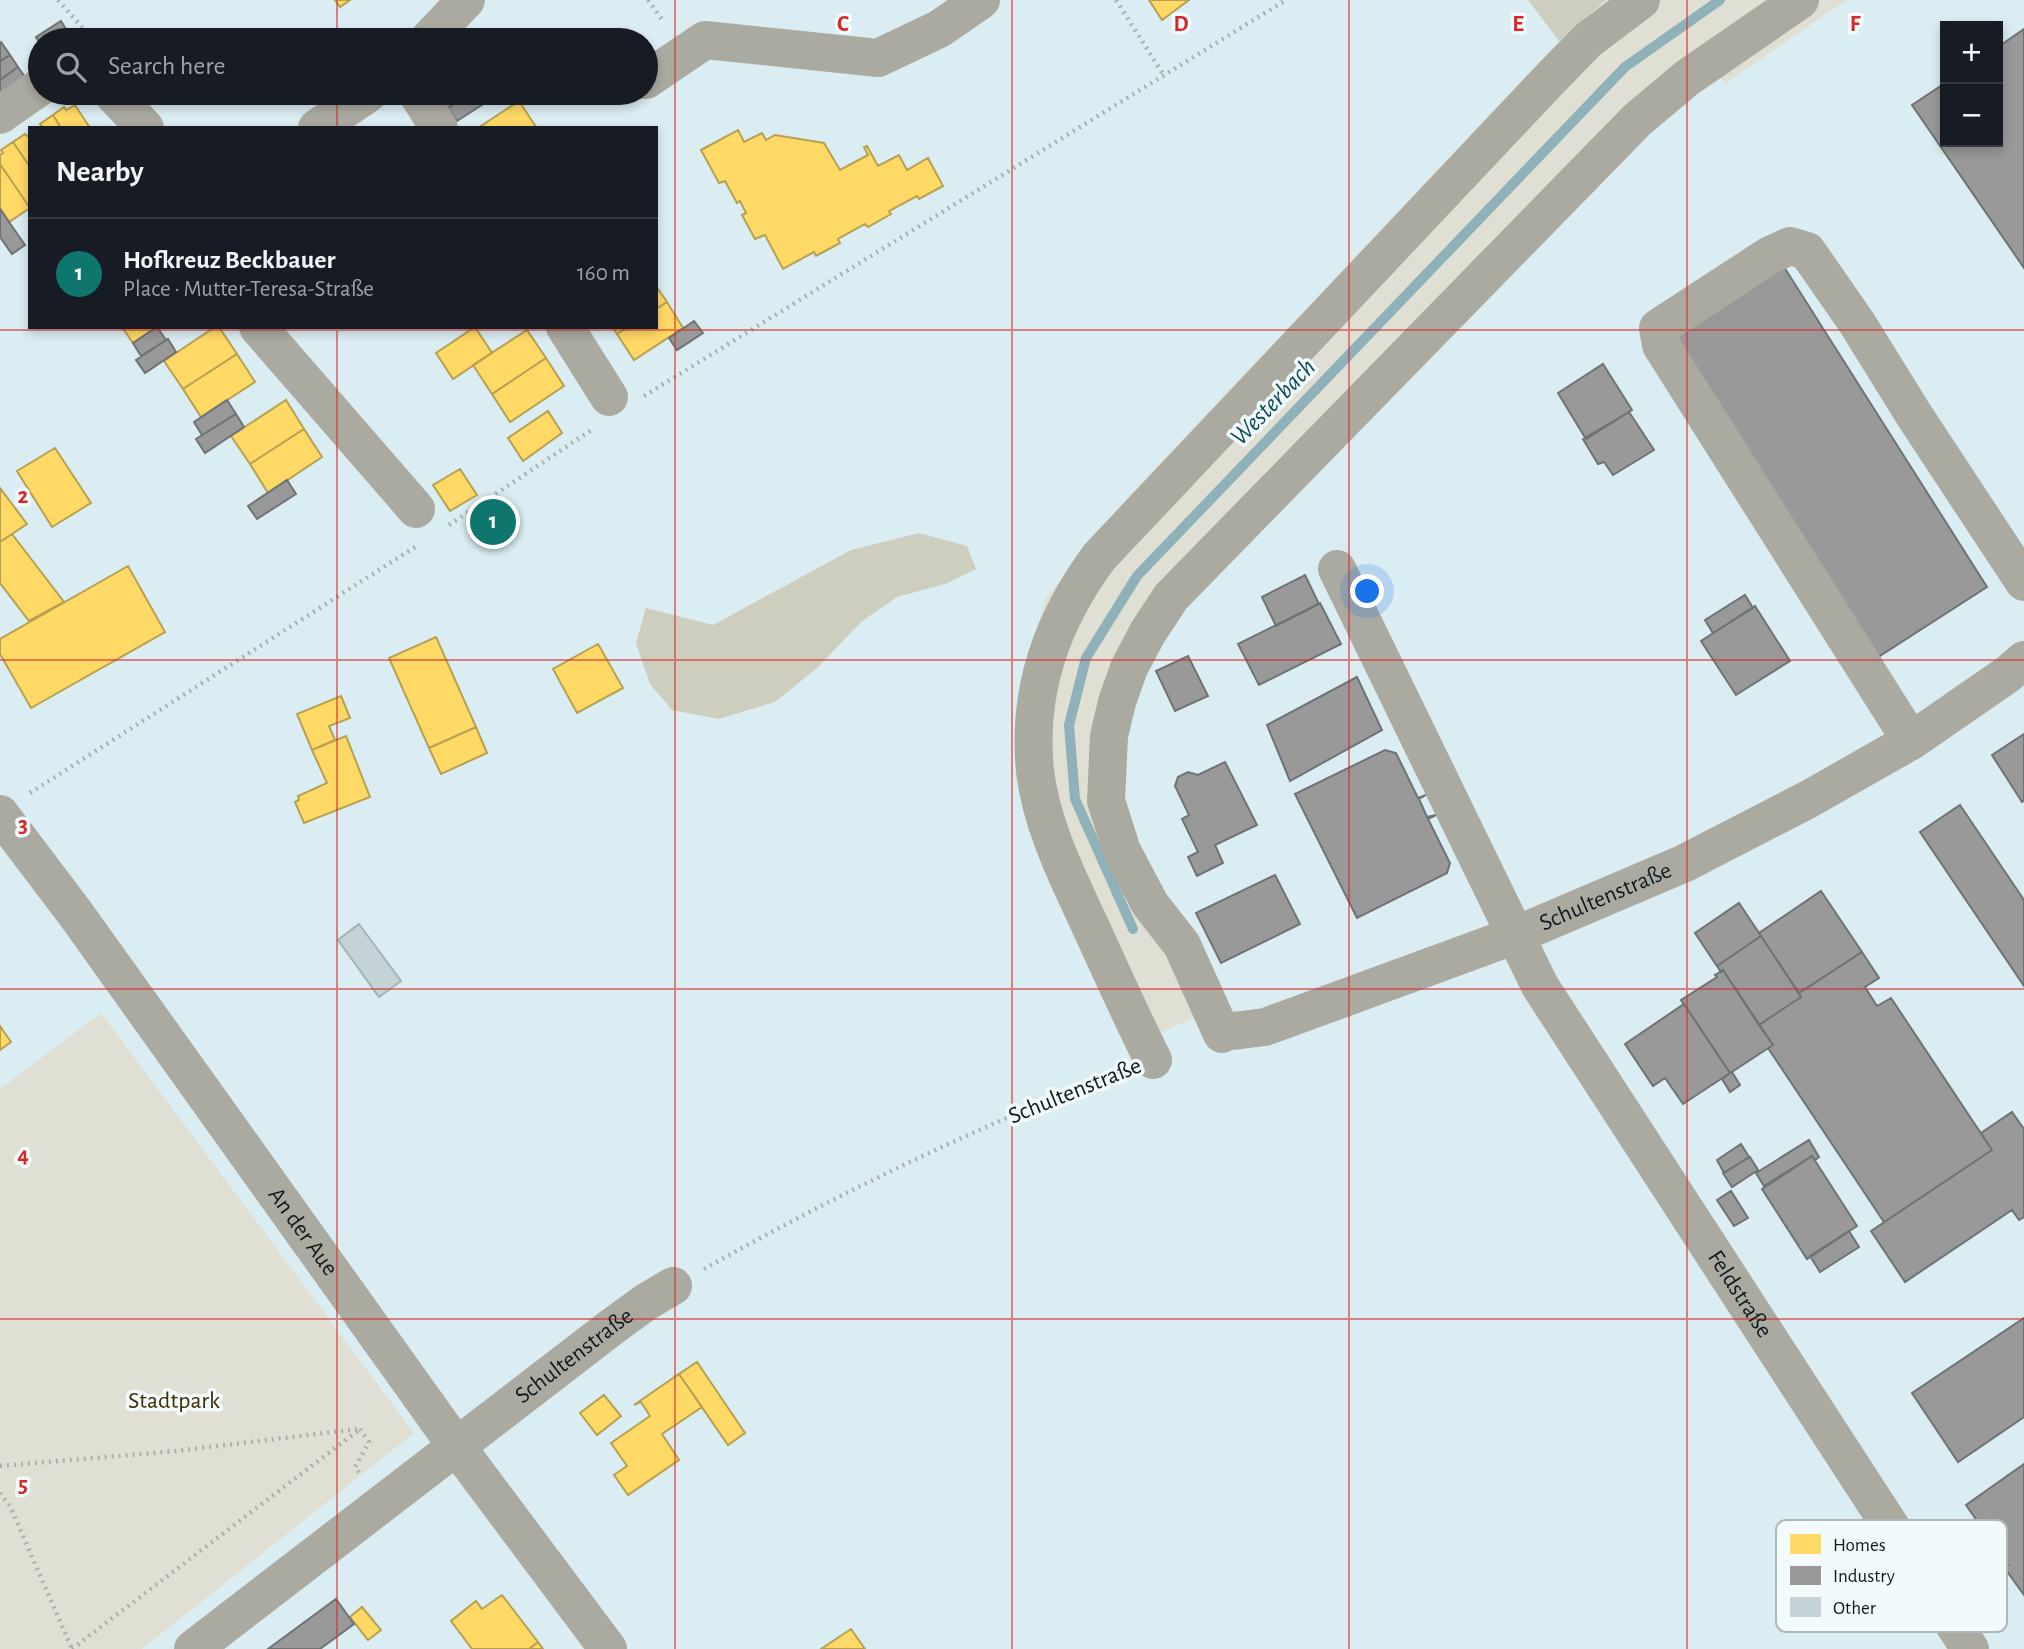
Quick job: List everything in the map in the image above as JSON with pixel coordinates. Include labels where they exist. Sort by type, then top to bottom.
[{"type":"street","points":[[439,28],[466,0]]},
{"type":"street","points":[[658,71],[705,40],[878,58],[939,29],[981,0]]},
{"type":"street","points":[[1153,1060],[1066,874],[1047,821],[1035,772],[1034,719],[1043,667],[1060,617],[1077,586],[1098,557],[1588,40],[1641,0]]},
{"type":"street","name":"Schultenstraße","points":[[1800,0],[1687,78],[1637,120],[1171,597],[1129,668],[1117,702],[1109,736],[1105,801],[1122,851],[1150,904],[1182,945],[1227,1032],[1265,1027],[1516,935],[1685,863],[1809,799],[1911,741],[2024,660]]},
{"type":"street","points":[[0,115],[28,95]]},
{"type":"street","points":[[123,105],[143,126]]},
{"type":"street","points":[[320,126],[351,105]]},
{"type":"street","points":[[425,105],[438,126]]},
{"type":"street","points":[[1911,741],[1661,345],[1657,328],[1770,255],[1790,246],[1807,251],[1857,323],[2024,582]]},
{"type":"street","points":[[260,329],[416,509]]},
{"type":"street","points":[[566,329],[608,397]]},
{"type":"street","name":"Feldstraße","points":[[1337,569],[1540,986],[1886,1520]]},
{"type":"street","name":"An der Aue","points":[[5,830],[75,913],[457,1447],[608,1649]]},
{"type":"street","name":"Schultenstraße","points":[[193,1649],[613,1326],[673,1286]]},
{"type":"street","name":"Feldstraße","points":[[1959,1632],[1970,1649]]},
{"type":"path","points":[[58,0],[82,28]]},
{"type":"path","points":[[1116,0],[1163,74]]},
{"type":"path","name":"Schultenstraße","points":[[673,1286],[908,1163],[1049,1099],[1153,1060]]},
{"type":"path","points":[[0,1466],[176,1451],[360,1429],[72,1649],[10,1506],[0,1493]]},
{"type":"green space","points":[[1606,0],[1847,0],[1726,83],[1715,73],[1623,149],[1160,636],[1119,742],[1127,832],[1222,1007],[1127,1046],[1017,779],[1021,683],[1046,598],[1126,499],[1559,41]]},
{"type":"green space","name":"Stadtpark","points":[[101,1013],[414,1433],[142,1649],[0,1649],[0,1089]]},
{"type":"shaded area","points":[[1528,0],[1606,0],[1559,41]]},
{"type":"shaded area","points":[[919,533],[967,546],[976,569],[945,584],[897,597],[861,622],[817,668],[775,702],[719,719],[672,710],[650,684],[636,643],[646,608],[713,625],[851,550]]},
{"type":"building: Homes","points":[[335,0],[350,0],[340,7]]},
{"type":"building: Homes","points":[[1149,0],[1189,0],[1162,20]]},
{"type":"building: Homes","points":[[75,105],[89,126],[60,126],[53,115],[64,107],[66,110]]},
{"type":"building: Homes","points":[[513,105],[522,105],[535,126],[481,126]]},
{"type":"building: Homes","points":[[53,115],[60,126],[42,126],[40,124]]},
{"type":"building: Homes","points":[[738,130],[744,142],[762,133],[766,140],[775,135],[824,143],[840,170],[868,155],[864,147],[867,146],[878,166],[899,155],[907,170],[928,158],[943,186],[889,211],[891,214],[868,227],[865,224],[838,239],[840,243],[816,256],[814,252],[783,269],[765,235],[755,239],[742,215],[746,213],[740,201],[737,203],[725,181],[719,183],[701,150]]},
{"type":"building: Homes","points":[[25,134],[28,136],[28,164],[13,142]]},
{"type":"building: Homes","points":[[13,142],[28,164],[28,205],[0,164],[0,155],[3,153],[1,150]]},
{"type":"building: Homes","points":[[0,164],[28,205],[28,209],[9,222],[0,208]]},
{"type":"building: Homes","points":[[658,289],[667,302],[658,308]]},
{"type":"building: Homes","points":[[667,302],[683,328],[634,360],[617,334],[625,329],[658,329],[658,308]]},
{"type":"building: Homes","points":[[123,329],[154,329],[133,343]]},
{"type":"building: Homes","points":[[212,329],[220,329],[237,354],[183,389],[164,361]]},
{"type":"building: Homes","points":[[472,329],[476,329],[492,353],[453,379],[436,353]]},
{"type":"building: Homes","points":[[527,330],[546,358],[492,394],[473,365]]},
{"type":"building: Homes","points":[[237,354],[255,382],[201,417],[183,389]]},
{"type":"building: Homes","points":[[546,358],[564,386],[510,422],[492,394]]},
{"type":"building: Homes","points":[[286,400],[304,429],[250,464],[231,436]]},
{"type":"building: Homes","points":[[548,411],[562,433],[523,461],[508,438]]},
{"type":"building: Homes","points":[[304,429],[322,457],[268,493],[250,464]]},
{"type":"building: Homes","points":[[55,448],[91,503],[52,527],[17,471]]},
{"type":"building: Homes","points":[[460,469],[477,495],[450,511],[433,485]]},
{"type":"building: Homes","points":[[0,488],[27,524],[0,542]]},
{"type":"building: Homes","points":[[12,534],[64,602],[29,621],[0,583],[0,542]]},
{"type":"building: Homes","points":[[128,566],[165,632],[31,708],[0,654],[0,639]]},
{"type":"building: Homes","points":[[436,637],[476,727],[429,748],[389,658]]},
{"type":"building: Homes","points":[[598,644],[623,688],[577,713],[553,669]]},
{"type":"building: Homes","points":[[341,696],[350,718],[329,726],[335,740],[312,750],[297,714]]},
{"type":"building: Homes","points":[[476,727],[487,753],[441,774],[429,748]]},
{"type":"building: Homes","points":[[346,736],[370,797],[304,823],[295,802],[299,800],[298,796],[327,783],[312,750]]},
{"type":"building: Homes","points":[[0,1026],[11,1042],[0,1050]]},
{"type":"building: Homes","points":[[697,1362],[745,1433],[728,1445],[679,1374]]},
{"type":"building: Homes","points":[[679,1374],[702,1407],[662,1434],[679,1460],[628,1495],[614,1475],[627,1466],[611,1443],[650,1416],[641,1402],[634,1405]]},
{"type":"building: Homes","points":[[604,1395],[621,1416],[597,1435],[580,1413]]},
{"type":"building: Homes","points":[[502,1595],[538,1642],[529,1649],[472,1649],[451,1621],[476,1601],[482,1609]]},
{"type":"building: Homes","points":[[362,1607],[381,1630],[368,1640],[350,1617]]},
{"type":"building: Homes","points":[[851,1629],[865,1649],[821,1649]]},
{"type":"building: Homes","points":[[538,1642],[543,1649],[529,1649]]},
{"type":"building: Industry","points":[[61,21],[65,28],[50,28]]},
{"type":"building: Industry","points":[[2024,29],[2024,268],[1941,147],[2003,147],[2003,44]]},
{"type":"building: Industry","points":[[0,43],[10,55],[0,61]]},
{"type":"building: Industry","points":[[10,55],[18,67],[0,80],[0,61]]},
{"type":"building: Industry","points":[[18,67],[27,80],[0,96],[0,80]]},
{"type":"building: Industry","points":[[1940,86],[1940,146],[1912,105]]},
{"type":"building: Industry","points":[[453,105],[482,105],[457,121],[448,108]]},
{"type":"building: Industry","points":[[0,209],[25,245],[12,254],[0,237]]},
{"type":"building: Industry","points":[[1784,267],[1987,587],[1875,659],[1672,338]]},
{"type":"building: Industry","points":[[694,321],[703,333],[677,350],[669,338]]},
{"type":"building: Industry","points":[[154,329],[158,329],[166,340],[141,356],[133,343]]},
{"type":"building: Industry","points":[[168,339],[176,352],[145,373],[136,360]]},
{"type":"building: Industry","points":[[1603,364],[1632,410],[1586,439],[1558,393]]},
{"type":"building: Industry","points":[[227,400],[236,414],[202,435],[194,422]]},
{"type":"building: Industry","points":[[1629,412],[1654,450],[1613,475],[1604,462],[1598,464],[1583,439]]},
{"type":"building: Industry","points":[[236,414],[244,427],[205,453],[196,439]]},
{"type":"building: Industry","points":[[287,480],[296,494],[257,519],[248,506]]},
{"type":"building: Industry","points":[[1305,575],[1319,604],[1276,626],[1262,597]]},
{"type":"building: Industry","points":[[1745,595],[1753,608],[1713,633],[1705,620]]},
{"type":"building: Industry","points":[[1320,603],[1341,644],[1259,685],[1238,644]]},
{"type":"building: Industry","points":[[1755,606],[1790,661],[1736,695],[1701,641]]},
{"type":"building: Industry","points":[[1188,656],[1208,696],[1175,711],[1156,671]]},
{"type":"building: Industry","points":[[1357,677],[1382,730],[1290,781],[1267,725]]},
{"type":"building: Industry","points":[[2024,734],[2024,801],[2022,802],[1992,755]]},
{"type":"building: Industry","points":[[1385,750],[1396,753],[1418,798],[1426,795],[1419,799],[1427,817],[1436,815],[1428,819],[1450,863],[1447,873],[1357,918],[1295,794]]},
{"type":"building: Industry","points":[[1225,762],[1257,825],[1215,845],[1223,863],[1197,876],[1188,857],[1198,852],[1182,819],[1189,815],[1175,786],[1178,777],[1188,772],[1198,775]]},
{"type":"building: Industry","points":[[1960,805],[2024,900],[2024,986],[1920,832]]},
{"type":"building: Industry","points":[[1275,875],[1300,924],[1221,963],[1196,913]]},
{"type":"building: Industry","points":[[1821,891],[1862,952],[1799,993],[1759,933]]},
{"type":"building: Industry","points":[[1739,903],[1761,936],[1717,966],[1695,933]]},
{"type":"building: Industry","points":[[1761,936],[1801,997],[1759,1025],[1723,970],[1721,972],[1717,966]]},
{"type":"building: Industry","points":[[1862,952],[1879,978],[1865,987],[1877,1006],[1891,998],[1992,1150],[1884,1222],[1768,1048],[1773,1045],[1759,1025],[1801,997],[1799,993]]},
{"type":"building: Industry","points":[[1723,970],[1773,1045],[1730,1073],[1681,1000],[1717,977],[1715,975]]},
{"type":"building: Industry","points":[[1684,1004],[1730,1073],[1683,1104],[1665,1078],[1653,1086],[1625,1044]]},
{"type":"building: Industry","points":[[1732,1072],[1740,1085],[1730,1092],[1722,1079]]},
{"type":"building: Industry","points":[[2012,1112],[2024,1129],[2024,1217],[2019,1220],[2012,1210],[1905,1282],[1871,1231],[1992,1150],[1981,1133]]},
{"type":"building: Industry","points":[[1809,1140],[1819,1157],[1815,1160],[1812,1156],[1764,1186],[1756,1173]]},
{"type":"building: Industry","points":[[1741,1144],[1749,1157],[1724,1173],[1717,1160]]},
{"type":"building: Industry","points":[[1812,1156],[1857,1226],[1807,1259],[1762,1189]]},
{"type":"building: Industry","points":[[1750,1157],[1758,1170],[1732,1187],[1723,1173]]},
{"type":"building: Industry","points":[[1731,1191],[1748,1218],[1734,1226],[1717,1200]]},
{"type":"building: Industry","points":[[1849,1231],[1859,1247],[1820,1272],[1810,1256]]},
{"type":"building: Industry","points":[[2024,1318],[2024,1417],[1958,1462],[1912,1393]]},
{"type":"building: Industry","points":[[2024,1464],[2024,1595],[2007,1571],[2007,1520],[1976,1520],[1966,1505]]},
{"type":"building: Industry","points":[[336,1599],[354,1624],[320,1649],[268,1649]]},
{"type":"building: Other","points":[[359,924],[401,981],[379,997],[338,940]]},
{"type":"waterway","name":"Westerbach","points":[[1133,929],[1075,799],[1069,725],[1086,658],[1137,576],[1625,67],[1720,0]]},
{"type":"place","name":"Hofkreuz Beckbauer","points":[[493,522]]}]
